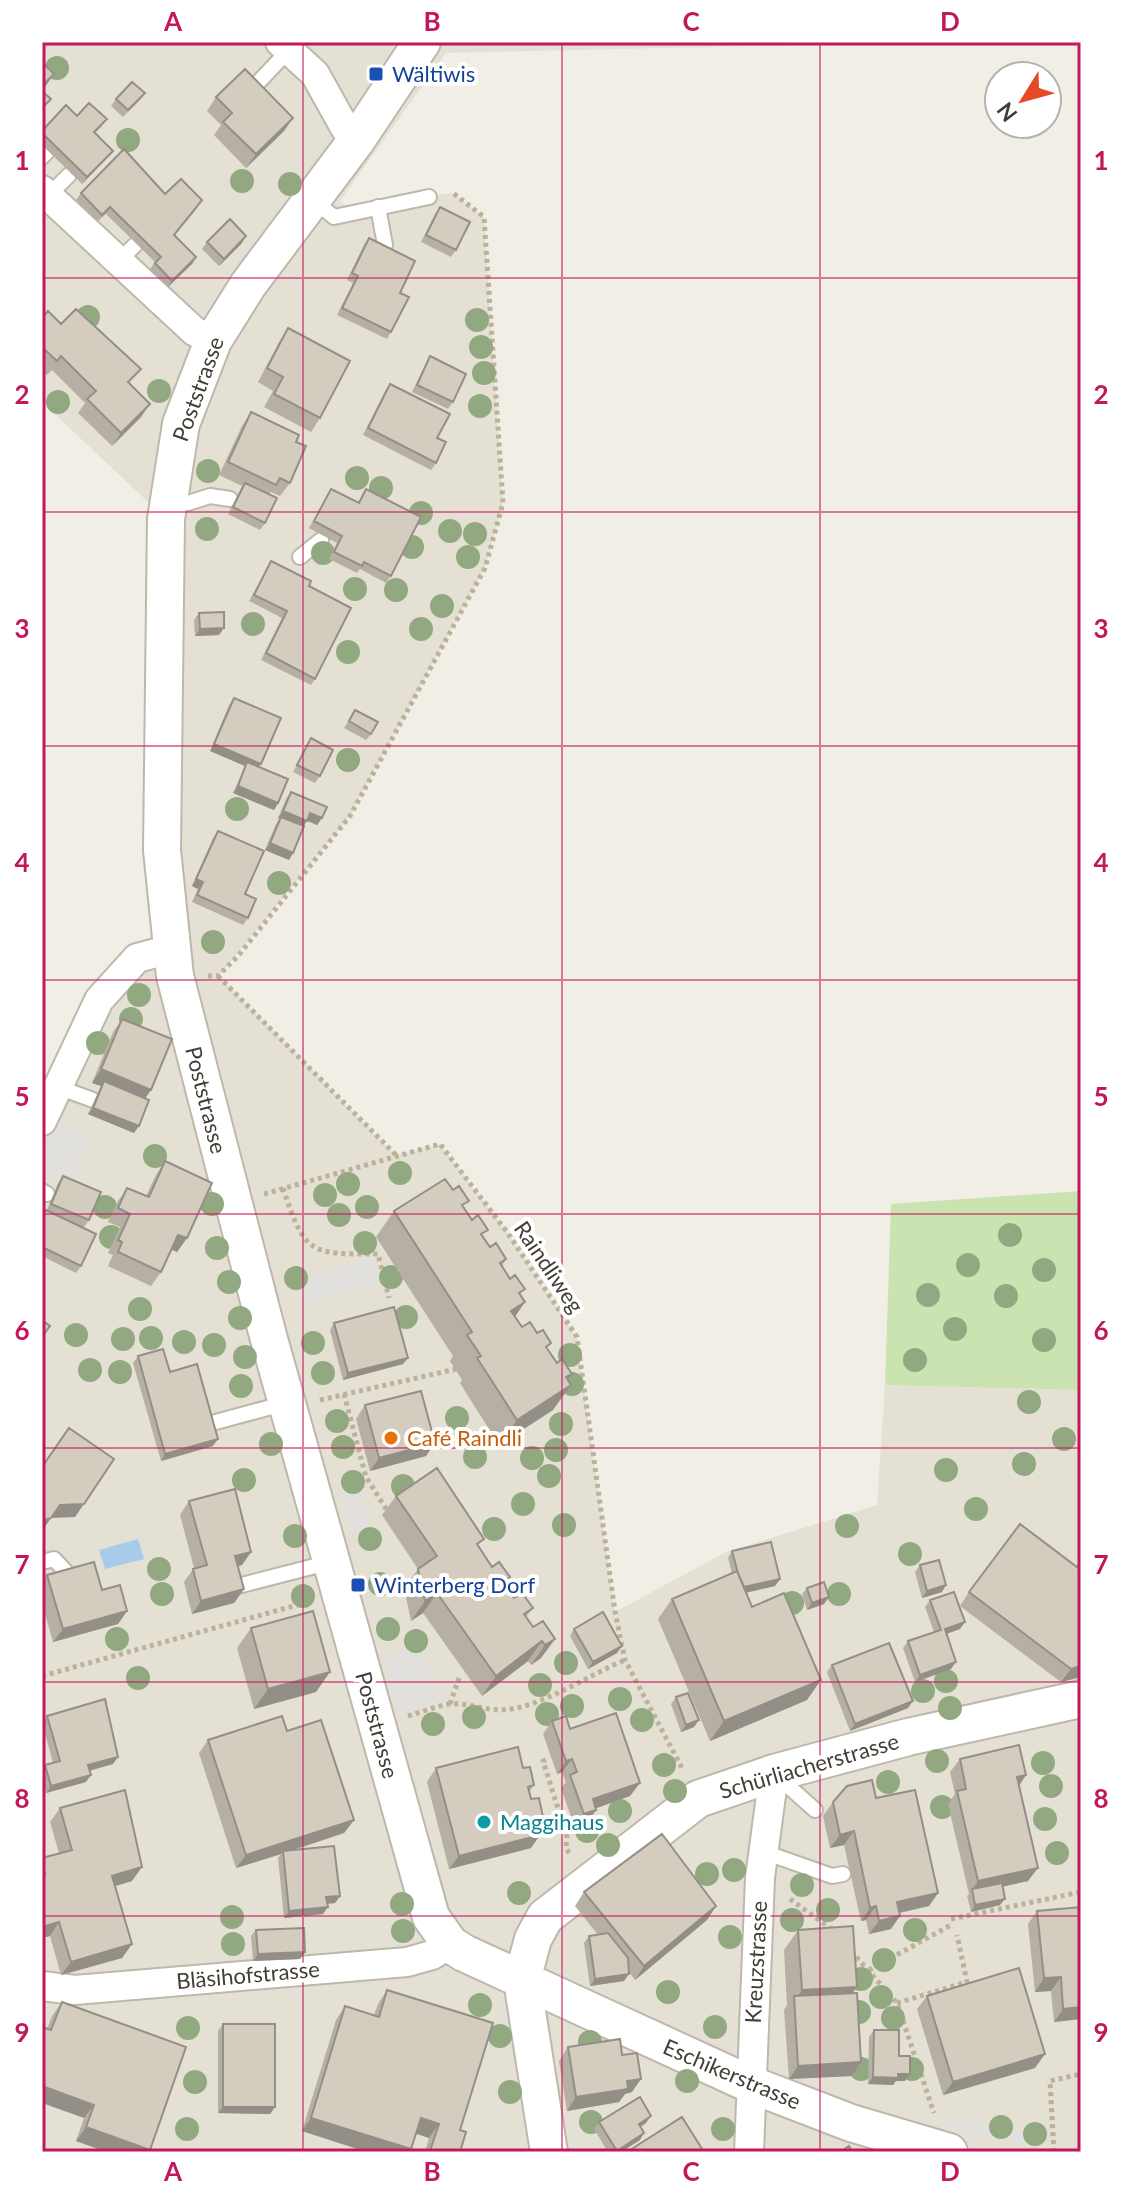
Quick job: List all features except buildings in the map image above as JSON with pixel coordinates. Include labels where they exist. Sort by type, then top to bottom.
[{"type":"street","name":"Poststrasse","points":[[422,42],[356,141],[248,285],[213,341],[181,424],[166,519],[162,850],[175,976],[233,1204],[431,1917],[450,1944]]},
{"type":"street","points":[[291,45],[315,74],[345,128],[356,141]]},
{"type":"street","points":[[45,193],[127,253],[194,331],[213,341]]},
{"type":"street","points":[[42,1121],[99,1000],[137,958],[171,949]]},
{"type":"street","name":"Schürliacherstrasse","points":[[522,1980],[533,1939],[545,1917],[698,1799],[774,1773],[908,1737],[1081,1699]]},
{"type":"street","name":"Kreuzstrasse","points":[[749,2152],[750,2063],[762,1865],[774,1773]]},
{"type":"street","points":[[450,1944],[522,1980],[549,2152]]},
{"type":"street","name":"Bläsihofstrasse","points":[[42,1986],[75,1990],[407,1962],[432,1955],[450,1944]]},
{"type":"street","name":"Eschikerstrasse","points":[[522,1980],[752,2085],[940,2150]]},
{"type":"lane","points":[[251,90],[291,45]]},
{"type":"lane","points":[[45,193],[69,175]]},
{"type":"lane","points":[[312,199],[334,217],[429,197]]},
{"type":"lane","points":[[378,207],[385,245]]},
{"type":"lane","points":[[188,503],[210,496],[230,499]]},
{"type":"lane","points":[[300,557],[321,540]]},
{"type":"lane","points":[[58,1087],[93,1100]]},
{"type":"lane","points":[[212,1423],[287,1406]]},
{"type":"lane","points":[[42,1562],[54,1559],[69,1575]]},
{"type":"lane","points":[[234,1587],[336,1578]]},
{"type":"lane","points":[[774,1773],[815,1810]]},
{"type":"lane","points":[[762,1865],[832,1876],[843,1874]]},
{"type":"path","points":[[233,1204],[396,1155],[218,976],[350,816],[485,568],[503,503],[484,217],[453,193],[429,197]]},
{"type":"path","name":"Raindliweg","points":[[396,1155],[440,1144],[507,1232],[577,1337],[615,1612],[625,1660],[698,1799]]},
{"type":"path","points":[[283,1188],[295,1225],[309,1245],[326,1254],[378,1254],[389,1298]]},
{"type":"path","points":[[287,1406],[456,1369]]},
{"type":"path","points":[[344,1394],[366,1477],[388,1512]]},
{"type":"path","points":[[42,1676],[336,1578]]},
{"type":"path","points":[[376,1723],[450,1704],[469,1705],[483,1711],[512,1709],[537,1702],[625,1660]]},
{"type":"path","points":[[450,1704],[459,1678]]},
{"type":"path","points":[[546,1760],[543,1761],[556,1792],[564,1826]]},
{"type":"path","points":[[762,1865],[834,1931],[897,2003],[931,2099],[940,2150]]},
{"type":"path","points":[[869,1970],[952,1921],[1081,1892]]},
{"type":"path","points":[[897,2003],[967,1984],[957,1935]]},
{"type":"path","points":[[1054,2152],[1050,2081],[1081,2074]]},
{"type":"shaded area","points":[[42,42],[935,42],[446,53],[340,201],[345,205],[453,193],[484,217],[503,503],[485,568],[350,816],[219,976],[396,1155],[440,1144],[507,1232],[577,1337],[615,1612],[726,1552],[877,1505],[885,1385],[1081,1390],[1081,2152],[54,2152],[42,2147],[42,1121],[99,1000],[171,950],[166,519],[42,402]]},
{"type":"shaded area","points":[[55,1121],[90,1138],[69,1182],[42,1169],[42,1148]]},
{"type":"shaded area","points":[[375,1258],[382,1282],[304,1303],[297,1280]]},
{"type":"shaded area","points":[[360,1485],[371,1530],[351,1535],[339,1491]]},
{"type":"shaded area","points":[[422,1644],[438,1702],[399,1713],[383,1656]]},
{"type":"shaded area","points":[[943,2117],[1030,2134],[1028,2144],[941,2127]]},
{"type":"green space","points":[[1081,1191],[1081,1390],[885,1385],[891,1204]]},
{"type":"water","points":[[138,1539],[144,1559],[105,1569],[99,1550]]},
{"type":"place","name":"Wältiwis","points":[[376,74]]},
{"type":"place","name":"Café Raindli","points":[[391,1438]]},
{"type":"place","name":"Winterberg Dorf","points":[[358,1585]]},
{"type":"place","name":"Maggihaus","points":[[484,1822]]}]
